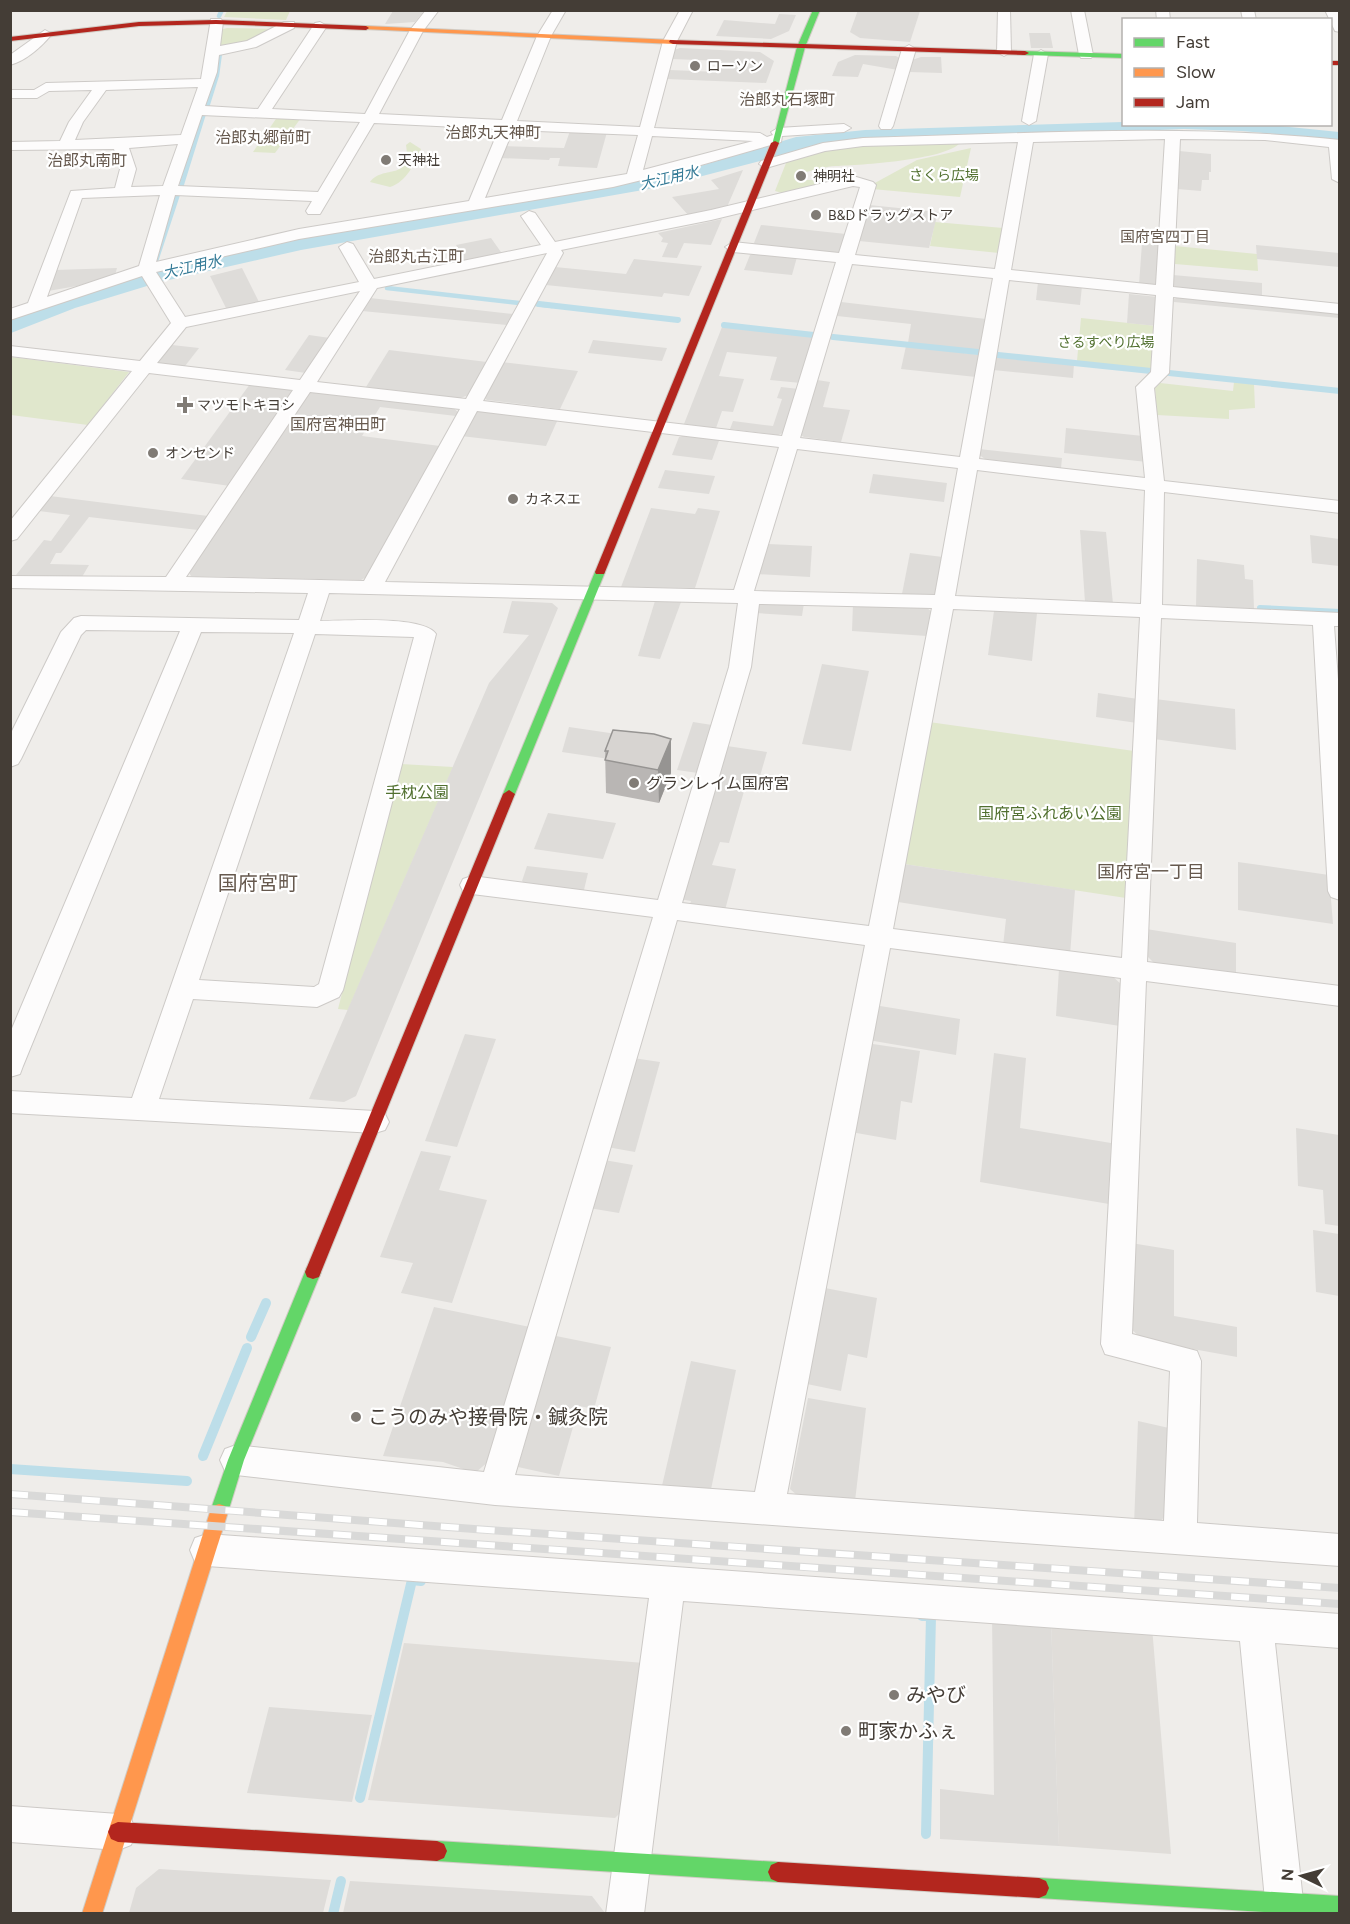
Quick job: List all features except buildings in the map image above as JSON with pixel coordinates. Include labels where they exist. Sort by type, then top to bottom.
[{"type":"street","points":[[262,113],[315,26],[316,10]]},
{"type":"street","points":[[300,234],[370,118],[417,30],[434,10]]},
{"type":"street","points":[[475,205],[544,36],[561,10]]},
{"type":"street","points":[[634,177],[670,41],[687,10]]},
{"type":"street","points":[[92,1914],[236,1460],[767,163],[777,136],[801,47],[817,10]]},
{"type":"street","points":[[1004,10],[1004,52]]},
{"type":"street","points":[[1077,10],[1086,55]]},
{"type":"street","points":[[1332,10],[1340,28]]},
{"type":"street","points":[[10,61],[31,48],[63,18]]},
{"type":"street","points":[[10,39],[139,24],[216,22],[801,47],[1122,56]]},
{"type":"street","points":[[180,323],[146,269],[169,190],[206,83],[216,22]]},
{"type":"street","points":[[212,52],[251,44],[289,25]]},
{"type":"street","points":[[819,63],[832,29]]},
{"type":"street","points":[[10,315],[146,269],[300,234],[634,177],[777,136],[892,125],[909,49]]},
{"type":"street","points":[[1029,121],[1041,54]]},
{"type":"street","points":[[10,94],[37,94],[46,87],[206,83]]},
{"type":"street","points":[[65,145],[76,122],[102,86]]},
{"type":"street","points":[[777,136],[803,96]]},
{"type":"street","points":[[197,110],[777,136]]},
{"type":"street","points":[[767,163],[823,147],[863,142],[1173,134],[1265,136],[1338,144],[1340,179]]},
{"type":"street","points":[[1173,134],[1160,374],[1145,387],[1155,485],[1116,1344],[1186,1361],[1180,1538]]},
{"type":"street","points":[[768,1509],[944,602],[1026,138]]},
{"type":"street","points":[[10,146],[120,144],[188,139]]},
{"type":"street","points":[[120,144],[128,169],[122,191]]},
{"type":"street","points":[[10,535],[180,323],[749,206],[840,183],[853,181],[868,185],[746,597],[740,667],[495,1489]]},
{"type":"street","points":[[36,305],[76,194],[169,190],[322,197]]},
{"type":"street","points":[[371,588],[555,254],[553,247],[530,216]]},
{"type":"street","points":[[733,247],[1340,309]]},
{"type":"street","points":[[172,582],[368,292],[369,285],[347,248]]},
{"type":"street","points":[[10,351],[1340,507]]},
{"type":"street","points":[[10,582],[172,582],[944,602],[1331,619],[1340,891]]},
{"type":"street","points":[[142,1109],[321,586]]},
{"type":"street","points":[[10,759],[72,632],[81,623],[411,629],[425,634],[330,990],[317,997],[184,989]]},
{"type":"street","points":[[10,1066],[194,625]]},
{"type":"street","points":[[472,885],[1340,996]]},
{"type":"street","points":[[10,1102],[375,1122]]},
{"type":"street","points":[[236,1460],[495,1489],[1340,1550]]},
{"type":"street","points":[[207,1550],[1340,1631]]},
{"type":"street","points":[[625,1914],[668,1582]]},
{"type":"street","points":[[1256,1624],[1284,1908]]},
{"type":"street","points":[[10,1824],[632,1863],[1284,1908],[1340,1906]]},
{"type":"shaded area","points":[[858,10],[920,11],[910,42],[860,38],[850,32]]},
{"type":"shaded area","points":[[393,11],[424,11],[415,22],[385,24]]},
{"type":"shaded area","points":[[779,14],[796,15],[789,31],[771,39],[716,36],[724,20],[775,24]]},
{"type":"shaded area","points":[[1029,33],[1050,33],[1053,48],[1031,48]]},
{"type":"shaded area","points":[[680,48],[760,52],[774,61],[766,83],[667,79],[669,70],[720,72],[722,61],[672,59],[674,50]]},
{"type":"shaded area","points":[[855,55],[896,56],[901,59],[898,70],[863,64],[858,77],[832,76],[838,62]]},
{"type":"shaded area","points":[[921,57],[941,57],[942,73],[909,72],[912,60]]},
{"type":"shaded area","points":[[570,131],[607,132],[597,168],[558,166],[560,158],[549,160],[500,158],[504,146],[564,148]]},
{"type":"shaded area","points":[[1179,151],[1211,154],[1209,180],[1202,180],[1201,191],[1177,189]]},
{"type":"shaded area","points":[[743,170],[727,207],[689,216],[672,197],[719,189],[711,180]]},
{"type":"shaded area","points":[[869,205],[938,212],[929,248],[859,241]]},
{"type":"shaded area","points":[[722,219],[711,245],[684,243],[677,258],[662,257],[668,243],[661,242],[663,238],[658,233]]},
{"type":"shaded area","points":[[761,225],[846,234],[841,252],[834,254],[758,247],[754,243]]},
{"type":"shaded area","points":[[491,238],[503,255],[453,264],[450,259],[463,256],[456,245]]},
{"type":"shaded area","points":[[1142,243],[1160,244],[1158,283],[1153,286],[1139,285]]},
{"type":"shaded area","points":[[1256,245],[1339,253],[1339,267],[1257,259]]},
{"type":"shaded area","points":[[756,253],[797,257],[792,275],[744,270],[750,255]]},
{"type":"shaded area","points":[[634,259],[702,266],[689,296],[664,293],[662,297],[546,285],[555,267],[626,274]]},
{"type":"shaded area","points":[[117,268],[115,275],[77,286],[48,291],[55,270]]},
{"type":"shaded area","points":[[242,268],[260,304],[227,310],[210,276]]},
{"type":"shaded area","points":[[1173,275],[1262,283],[1262,298],[1180,290],[1173,285]]},
{"type":"shaded area","points":[[1038,282],[1082,286],[1080,305],[1036,300]]},
{"type":"shaded area","points":[[1129,294],[1158,297],[1157,326],[1127,323]]},
{"type":"shaded area","points":[[1182,296],[1339,312],[1339,318],[1174,302],[1174,299]]},
{"type":"shaded area","points":[[370,298],[513,314],[507,325],[362,311]]},
{"type":"shaded area","points":[[841,302],[986,319],[981,350],[908,343],[911,324],[837,316]]},
{"type":"shaded area","points":[[722,327],[815,337],[801,383],[770,380],[777,357],[727,352],[719,376],[744,379],[733,412],[722,411],[716,428],[684,424]]},
{"type":"shaded area","points":[[309,335],[330,338],[306,373],[285,370]]},
{"type":"shaded area","points":[[593,340],[667,348],[662,361],[588,353]]},
{"type":"shaded area","points":[[172,345],[199,348],[185,366],[158,363]]},
{"type":"shaded area","points":[[906,346],[980,355],[976,377],[901,369]]},
{"type":"shaded area","points":[[389,350],[487,362],[469,395],[460,398],[366,387]]},
{"type":"shaded area","points":[[995,356],[1074,364],[1073,378],[993,370]]},
{"type":"shaded area","points":[[501,362],[578,371],[560,409],[487,400],[483,397]]},
{"type":"shaded area","points":[[817,380],[830,382],[823,407],[850,410],[841,442],[801,435]]},
{"type":"shaded area","points":[[250,384],[289,389],[293,393],[230,486],[181,479]]},
{"type":"shaded area","points":[[781,387],[799,389],[785,432],[778,435],[730,429],[733,421],[773,426],[782,399],[777,398]]},
{"type":"shaded area","points":[[309,390],[452,407],[458,412],[456,416],[380,407],[362,436],[440,446],[368,576],[361,580],[191,576],[188,571]]},
{"type":"shaded area","points":[[482,410],[558,419],[546,446],[461,436],[472,414]]},
{"type":"shaded area","points":[[1066,428],[1143,436],[1147,462],[1064,453]]},
{"type":"shaded area","points":[[686,435],[720,438],[712,460],[672,455],[679,437]]},
{"type":"shaded area","points":[[979,449],[1062,458],[1061,468],[985,459],[978,454]]},
{"type":"shaded area","points":[[665,470],[715,476],[709,494],[658,488]]},
{"type":"shaded area","points":[[873,474],[947,483],[944,502],[869,493]]},
{"type":"shaded area","points":[[50,496],[208,516],[198,530],[89,517],[61,553],[56,553],[50,564],[89,565],[82,577],[16,575],[44,540],[51,541],[70,515],[39,511]]},
{"type":"shaded area","points":[[651,508],[695,514],[698,508],[720,511],[695,588],[621,587]]},
{"type":"shaded area","points":[[1080,530],[1106,532],[1113,604],[1085,602]]},
{"type":"shaded area","points":[[1310,535],[1339,539],[1339,566],[1312,563]]},
{"type":"shaded area","points":[[768,544],[812,546],[810,577],[757,574]]},
{"type":"shaded area","points":[[910,553],[943,557],[937,595],[902,594]]},
{"type":"shaded area","points":[[1197,559],[1244,565],[1245,579],[1253,580],[1254,609],[1196,607]]},
{"type":"shaded area","points":[[512,601],[552,603],[558,608],[356,1096],[344,1102],[309,1099],[489,683],[529,635],[503,633]]},
{"type":"shaded area","points":[[655,601],[681,602],[660,659],[638,656]]},
{"type":"shaded area","points":[[758,603],[804,603],[802,616],[756,613]]},
{"type":"shaded area","points":[[853,604],[927,608],[932,612],[927,636],[852,631]]},
{"type":"shaded area","points":[[994,611],[1037,613],[1032,661],[988,655]]},
{"type":"shaded area","points":[[822,664],[869,671],[851,751],[802,744]]},
{"type":"shaded area","points":[[1098,693],[1138,699],[1137,723],[1096,717]]},
{"type":"shaded area","points":[[1155,699],[1235,709],[1236,750],[1154,739]]},
{"type":"shaded area","points":[[693,722],[712,725],[698,773],[677,770]]},
{"type":"shaded area","points":[[569,727],[644,738],[636,763],[562,752]]},
{"type":"shaded area","points":[[727,746],[767,752],[756,790],[745,788],[729,843],[720,842],[712,865],[736,869],[725,910],[690,904],[691,901],[679,899]]},
{"type":"shaded area","points":[[548,813],[616,823],[603,859],[534,849]]},
{"type":"shaded area","points":[[1238,862],[1329,875],[1333,924],[1238,910]]},
{"type":"shaded area","points":[[904,864],[1075,890],[1070,955],[1003,946],[1006,919],[898,902]]},
{"type":"shaded area","points":[[527,866],[588,873],[583,894],[527,886],[522,881]]},
{"type":"shaded area","points":[[1146,929],[1236,943],[1236,976],[1156,965],[1145,954]]},
{"type":"shaded area","points":[[1059,969],[1111,975],[1122,985],[1120,1026],[1056,1016]]},
{"type":"shaded area","points":[[874,1005],[960,1019],[956,1055],[868,1040]]},
{"type":"shaded area","points":[[465,1034],[496,1039],[457,1147],[425,1141]]},
{"type":"shaded area","points":[[866,1043],[920,1051],[912,1103],[901,1101],[896,1140],[851,1132]]},
{"type":"shaded area","points":[[994,1053],[1026,1058],[1020,1128],[1111,1143],[1109,1204],[980,1182]]},
{"type":"shaded area","points":[[633,1058],[660,1062],[635,1152],[607,1147]]},
{"type":"shaded area","points":[[1296,1128],[1339,1135],[1339,1226],[1325,1224],[1323,1190],[1298,1186]]},
{"type":"shaded area","points":[[421,1151],[451,1156],[439,1190],[487,1200],[452,1303],[401,1293],[413,1263],[380,1257]]},
{"type":"shaded area","points":[[604,1160],[633,1165],[619,1213],[589,1208]]},
{"type":"shaded area","points":[[1313,1230],[1339,1234],[1339,1296],[1316,1292]]},
{"type":"shaded area","points":[[1131,1243],[1174,1250],[1174,1316],[1237,1327],[1237,1357],[1143,1340],[1128,1326]]},
{"type":"shaded area","points":[[825,1288],[877,1298],[867,1358],[848,1354],[841,1391],[807,1384]]},
{"type":"shaded area","points":[[434,1307],[530,1327],[489,1461],[475,1473],[443,1462],[383,1456]]},
{"type":"shaded area","points":[[556,1336],[611,1347],[594,1409],[579,1406],[559,1476],[518,1467]]},
{"type":"shaded area","points":[[691,1361],[736,1370],[710,1494],[661,1490]]},
{"type":"shaded area","points":[[808,1398],[866,1408],[855,1501],[798,1496],[790,1489]]},
{"type":"shaded area","points":[[1138,1421],[1169,1428],[1166,1515],[1156,1526],[1134,1525]]},
{"type":"shaded area","points":[[992,1613],[1051,1620],[1059,1846],[940,1839],[940,1789],[994,1795]]},
{"type":"shaded area","points":[[1051,1620],[1152,1627],[1171,1854],[1059,1846]]},
{"type":"shaded area","points":[[404,1643],[644,1663],[626,1807],[615,1818],[368,1800]]},
{"type":"shaded area","points":[[269,1707],[372,1715],[352,1802],[247,1793]]},
{"type":"shaded area","points":[[159,1869],[331,1880],[323,1913],[129,1913],[136,1888]]},
{"type":"shaded area","points":[[350,1881],[592,1896],[605,1913],[343,1913]]},
{"type":"green space","points":[[227,10],[290,11],[286,20],[224,17]]},
{"type":"green space","points":[[227,28],[274,29],[266,36],[219,49],[220,30]]},
{"type":"green space","points":[[278,116],[301,118],[275,153],[253,152]]},
{"type":"green space","points":[[410,142],[421,149],[413,166],[401,181],[390,187],[370,182],[405,164],[406,145]]},
{"type":"green space","points":[[960,143],[938,154],[882,163],[831,166],[799,173],[795,176],[798,180],[812,180],[818,184],[782,193],[775,191],[786,163],[800,155],[843,146],[869,144]]},
{"type":"green space","name":"さくら広場","points":[[971,148],[960,197],[872,189],[873,184],[917,160]]},
{"type":"green space","points":[[935,222],[1003,228],[999,253],[930,246]]},
{"type":"green space","points":[[1175,246],[1257,254],[1258,271],[1175,264]]},
{"type":"green space","name":"さるすべり広場","points":[[1081,318],[1157,326],[1153,369],[1077,361]]},
{"type":"green space","points":[[11,357],[129,372],[88,425],[11,415]]},
{"type":"green space","points":[[1234,382],[1254,384],[1255,408],[1229,410],[1229,419],[1157,415],[1155,388],[1160,383],[1233,391]]},
{"type":"green space","name":"国府宮ふれあい公園","points":[[929,722],[1134,751],[1126,898],[904,864]]},
{"type":"green space","name":"手枕公園","points":[[401,764],[453,767],[348,1010],[338,1009]]},
{"type":"water","name":"大江用水","points":[[1122,122],[1122,126],[1280,126],[1339,132],[1339,140],[1242,131],[1184,129],[829,143],[660,187],[301,250],[160,282],[75,308],[11,333],[11,320],[139,275],[292,239],[687,170],[796,137],[865,130]]},
{"type":"waterway","points":[[219,16],[222,10]]},
{"type":"waterway","points":[[207,107],[217,75],[220,53]]},
{"type":"waterway","points":[[181,187],[204,113]]},
{"type":"waterway","name":"大江用水","points":[[156,261],[178,194]]},
{"type":"waterway","points":[[387,288],[519,303]]},
{"type":"waterway","points":[[535,304],[552,306]]},
{"type":"waterway","points":[[539,304],[678,320]]},
{"type":"waterway","points":[[724,325],[814,335]]},
{"type":"waterway","points":[[833,337],[978,352]]},
{"type":"waterway","points":[[998,355],[1151,371]]},
{"type":"waterway","points":[[1169,373],[1340,391]]},
{"type":"waterway","points":[[1260,608],[1340,612]]},
{"type":"waterway","points":[[251,1337],[266,1303]]},
{"type":"waterway","points":[[203,1456],[247,1348]]},
{"type":"waterway","points":[[10,1469],[187,1481]]},
{"type":"waterway","points":[[360,1798],[412,1580],[421,1581]]},
{"type":"waterway","points":[[922,1616],[931,1616],[926,1834]]},
{"type":"waterway","points":[[333,1914],[341,1881]]},
{"type":"railway","points":[[10,1494],[474,1529],[1340,1588]]},
{"type":"railway","points":[[10,1512],[1340,1604]]},
{"type":"traffic: fast","points":[[775,143],[801,47],[817,10]]},
{"type":"traffic: fast","points":[[1025,53],[1122,56]]},
{"type":"traffic: fast","points":[[509,794],[600,572]]},
{"type":"traffic: fast","points":[[219,1512],[236,1460],[313,1272]]},
{"type":"traffic: fast","points":[[437,1851],[778,1872]]},
{"type":"traffic: fast","points":[[1039,1888],[1340,1906]]},
{"type":"traffic: slow","points":[[366,28],[673,42]]},
{"type":"traffic: slow","points":[[92,1914],[219,1512]]},
{"type":"traffic: jam","points":[[10,39],[139,24],[216,22],[366,28]]},
{"type":"traffic: jam","points":[[673,42],[1025,53]]},
{"type":"traffic: jam","points":[[1332,63],[1340,63]]},
{"type":"traffic: jam","points":[[600,572],[775,143]]},
{"type":"traffic: jam","points":[[313,1272],[509,794]]},
{"type":"traffic: jam","points":[[118,1832],[437,1851]]},
{"type":"traffic: jam","points":[[778,1872],[1039,1888]]},
{"type":"place","name":"ローソン","points":[[695,66]]},
{"type":"place","name":"天神社","points":[[386,160]]},
{"type":"place","name":"神明社","points":[[801,176]]},
{"type":"place","name":"B&Dドラッグストア","points":[[816,215]]},
{"type":"place","name":"マツモトキヨシ","points":[[185,405]]},
{"type":"place","name":"オンセンド","points":[[153,453]]},
{"type":"place","name":"カネスエ","points":[[513,499]]},
{"type":"place","name":"グランレイム国府宮","points":[[634,783]]},
{"type":"place","name":"こうのみや接骨院・鍼灸院","points":[[356,1417]]},
{"type":"place","name":"みやび","points":[[894,1695]]},
{"type":"place","name":"町家かふぇ","points":[[846,1731]]},
{"type":"district","name":"治郎丸石塚町","points":[[787,99]]},
{"type":"district","name":"治郎丸天神町","points":[[493,132]]},
{"type":"district","name":"治郎丸郷前町","points":[[263,137]]},
{"type":"district","name":"治郎丸南町","points":[[87,160]]},
{"type":"district","name":"国府宮四丁目","points":[[1165,237]]},
{"type":"district","name":"治郎丸古江町","points":[[416,256]]},
{"type":"district","name":"国府宮神田町","points":[[338,424]]},
{"type":"district","name":"国府宮一丁目","points":[[1151,872]]},
{"type":"district","name":"国府宮町","points":[[258,883]]}]
